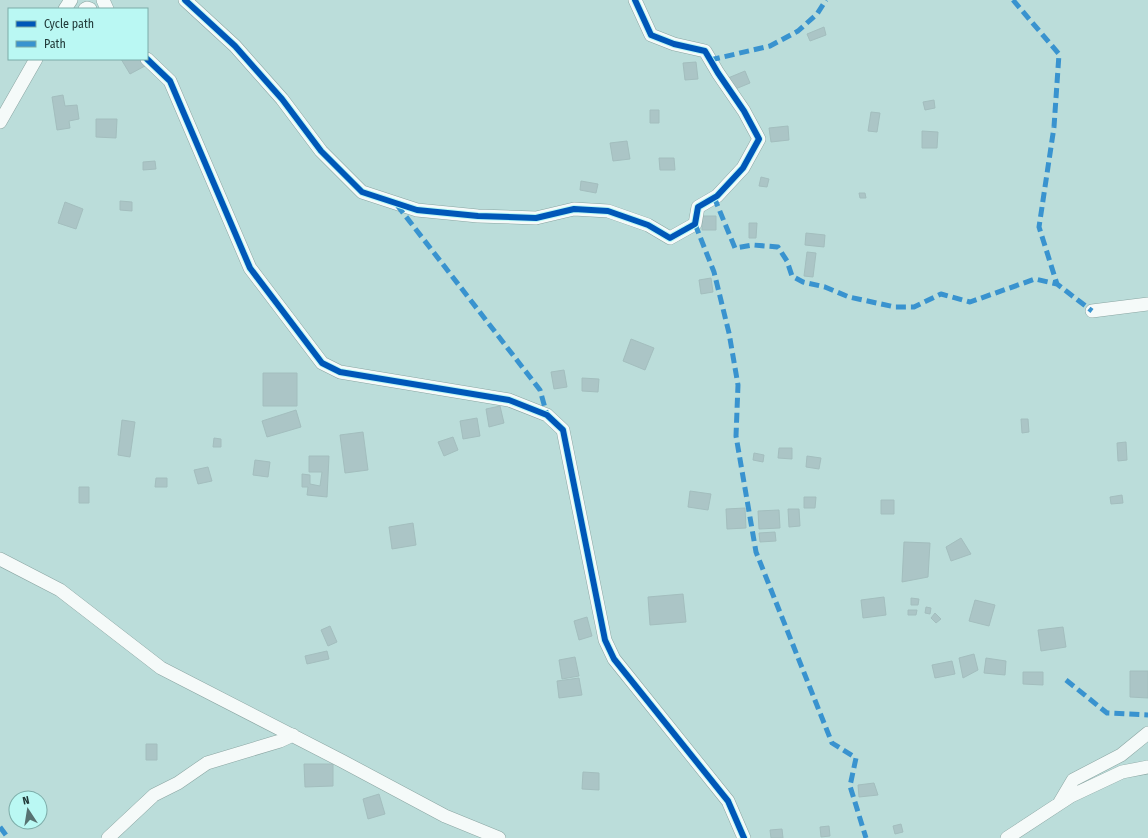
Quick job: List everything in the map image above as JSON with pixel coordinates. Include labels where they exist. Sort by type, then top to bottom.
[{"type":"street","points":[[185,0],[235,46],[282,99],[321,151],[362,192],[417,210],[478,216],[536,218],[574,209],[608,211],[648,225],[670,238],[695,224],[698,207],[717,196],[743,168],[759,139],[744,111],[705,51],[674,44],[651,35],[635,0]]},
{"type":"street","points":[[0,122],[35,60]]},
{"type":"street","points":[[148,60],[170,81],[250,268],[322,363],[340,372],[509,400],[547,416],[563,430],[606,640],[611,653],[614,659],[728,801],[744,838]]},
{"type":"street","points":[[1092,310],[1148,304]]},
{"type":"street","points":[[0,559],[60,590],[161,668],[293,735],[445,816],[499,838]]},
{"type":"street","points":[[1059,804],[1073,780],[1121,755],[1148,733]]},
{"type":"street","points":[[108,838],[154,795],[178,783],[207,763],[280,741],[293,735]]},
{"type":"street","points":[[1007,838],[1071,796],[1122,772],[1148,767]]},
{"type":"building","points":[[824,27],[826,35],[810,41],[807,34]]},
{"type":"building","points":[[122,60],[142,60],[145,66],[130,74]]},
{"type":"building","points":[[696,62],[698,79],[685,80],[683,63]]},
{"type":"building","points":[[745,71],[750,83],[733,90],[728,78]]},
{"type":"building","points":[[63,95],[65,106],[77,105],[79,119],[69,121],[70,128],[57,130],[52,97]]},
{"type":"building","points":[[934,100],[935,108],[925,110],[923,102]]},
{"type":"building","points":[[650,110],[659,110],[659,123],[650,123]]},
{"type":"building","points":[[871,112],[880,113],[877,132],[868,131]]},
{"type":"building","points":[[96,119],[117,119],[116,138],[96,137]]},
{"type":"building","points":[[788,126],[789,140],[771,142],[769,128]]},
{"type":"building","points":[[922,131],[938,132],[937,148],[922,148]]},
{"type":"building","points":[[627,141],[630,159],[613,161],[610,143]]},
{"type":"building","points":[[659,158],[674,158],[675,170],[660,170]]},
{"type":"building","points":[[155,161],[156,169],[143,170],[143,162]]},
{"type":"building","points":[[761,177],[769,179],[767,187],[759,186]]},
{"type":"building","points":[[581,181],[598,184],[596,193],[580,190]]},
{"type":"building","points":[[859,193],[865,193],[866,198],[860,198]]},
{"type":"building","points":[[120,201],[132,202],[132,211],[120,210]]},
{"type":"building","points":[[65,202],[83,209],[76,229],[58,223]]},
{"type":"building","points":[[702,216],[716,216],[716,230],[702,230]]},
{"type":"building","points":[[749,223],[757,223],[756,238],[749,238]]},
{"type":"building","points":[[806,233],[825,235],[824,247],[805,245]]},
{"type":"building","points":[[807,252],[816,253],[813,277],[804,276]]},
{"type":"building","points":[[711,278],[713,292],[701,294],[699,280]]},
{"type":"building","points":[[631,339],[654,348],[645,370],[623,361]]},
{"type":"building","points":[[564,370],[567,387],[554,389],[551,372]]},
{"type":"building","points":[[263,373],[297,373],[297,406],[263,406]]},
{"type":"building","points":[[582,378],[599,379],[598,392],[582,391]]},
{"type":"building","points":[[500,406],[504,423],[489,427],[486,409]]},
{"type":"building","points":[[296,410],[301,427],[267,437],[262,421]]},
{"type":"building","points":[[477,418],[480,436],[463,439],[460,421]]},
{"type":"building","points":[[1021,419],[1028,419],[1029,432],[1022,433]]},
{"type":"building","points":[[122,420],[135,422],[130,457],[118,455]]},
{"type":"building","points":[[363,432],[368,470],[345,473],[340,435]]},
{"type":"building","points":[[453,437],[458,450],[444,456],[438,442]]},
{"type":"building","points":[[214,438],[221,439],[221,447],[213,447]]},
{"type":"building","points":[[1126,442],[1127,460],[1118,461],[1117,443]]},
{"type":"building","points":[[779,448],[792,448],[792,459],[778,458]]},
{"type":"building","points":[[754,453],[764,455],[763,462],[753,460]]},
{"type":"building","points":[[309,456],[329,456],[327,497],[307,495],[308,487],[302,487],[302,474],[310,475],[310,484],[320,486],[322,472],[309,472]]},
{"type":"building","points":[[807,456],[821,458],[819,469],[806,467]]},
{"type":"building","points":[[255,460],[270,462],[268,477],[253,475]]},
{"type":"building","points":[[208,467],[212,481],[198,484],[194,470]]},
{"type":"building","points":[[156,478],[167,478],[167,487],[155,487]]},
{"type":"building","points":[[79,487],[89,487],[89,503],[79,503]]},
{"type":"building","points":[[690,491],[711,494],[708,510],[688,507]]},
{"type":"building","points":[[1122,495],[1123,503],[1111,504],[1110,497]]},
{"type":"building","points":[[804,497],[816,497],[815,508],[804,508]]},
{"type":"building","points":[[881,500],[894,500],[894,514],[881,514]]},
{"type":"building","points":[[745,508],[746,528],[727,529],[726,509]]},
{"type":"building","points":[[788,509],[799,509],[800,526],[789,527]]},
{"type":"building","points":[[779,510],[780,528],[759,529],[758,511]]},
{"type":"building","points":[[413,523],[416,545],[392,549],[389,527]]},
{"type":"building","points":[[775,532],[776,541],[760,542],[759,533]]},
{"type":"building","points":[[961,538],[971,554],[951,561],[946,547]]},
{"type":"building","points":[[904,542],[930,543],[928,577],[902,582]]},
{"type":"building","points":[[683,594],[686,622],[650,625],[648,597]]},
{"type":"building","points":[[884,597],[886,615],[863,618],[861,600]]},
{"type":"building","points":[[911,598],[919,599],[918,605],[911,605]]},
{"type":"building","points":[[975,600],[995,605],[989,626],[969,621]]},
{"type":"building","points":[[926,607],[931,608],[930,614],[925,613]]},
{"type":"building","points":[[908,610],[917,610],[916,615],[908,615]]},
{"type":"building","points":[[935,613],[941,619],[936,623],[931,618]]},
{"type":"building","points":[[587,617],[592,636],[579,640],[574,621]]},
{"type":"building","points":[[330,626],[337,642],[328,646],[321,630]]},
{"type":"building","points":[[1063,627],[1066,647],[1041,651],[1038,630]]},
{"type":"building","points":[[327,651],[329,659],[307,664],[305,656]]},
{"type":"building","points":[[974,654],[978,670],[963,678],[959,658]]},
{"type":"building","points":[[575,657],[579,676],[562,679],[559,660]]},
{"type":"building","points":[[986,658],[1006,661],[1005,675],[984,673]]},
{"type":"building","points":[[952,661],[955,674],[935,678],[932,665]]},
{"type":"building","points":[[1130,671],[1148,671],[1148,698],[1130,697]]},
{"type":"building","points":[[1023,672],[1043,672],[1043,685],[1023,684]]},
{"type":"building","points":[[579,678],[582,695],[559,698],[557,681]]},
{"type":"building","points":[[146,744],[157,744],[157,760],[146,760]]},
{"type":"building","points":[[304,764],[333,764],[333,786],[305,787]]},
{"type":"building","points":[[583,772],[599,773],[599,790],[582,789]]},
{"type":"building","points":[[874,783],[878,795],[859,797],[858,785]]},
{"type":"building","points":[[379,794],[385,814],[368,819],[363,799]]},
{"type":"building","points":[[901,824],[903,832],[895,834],[893,826]]},
{"type":"building","points":[[829,826],[830,836],[821,837],[820,827]]},
{"type":"building","points":[[782,829],[783,838],[771,838],[770,830]]},
{"type":"marked path","points":[[710,60],[770,46],[798,31],[817,14],[826,0]]},
{"type":"marked path","points":[[1013,0],[1059,54],[1054,127],[1039,227],[1057,284]]},
{"type":"marked path","points":[[714,197],[735,248],[753,245],[778,247],[787,261],[792,276],[803,282],[825,287],[849,297],[895,307],[914,307],[941,294],[970,302],[1035,279],[1057,284],[1092,311]]},
{"type":"marked path","points":[[397,205],[540,390],[547,415]]},
{"type":"marked path","points":[[695,224],[714,272],[729,333],[738,385],[736,436],[756,552],[832,743],[856,758],[850,786],[866,838]]},
{"type":"marked path","points":[[1066,680],[1107,713],[1148,715]]},
{"type":"marked path","points":[[0,827],[8,838]]},
{"type":"cycle path","points":[[185,0],[235,46],[282,99],[321,151],[362,192],[417,210],[478,216],[536,218],[574,209],[608,211],[648,225],[670,238],[695,224],[698,207],[717,196],[743,168],[759,139],[744,111],[705,51],[674,44],[651,35],[635,0]]},
{"type":"cycle path","points":[[148,60],[170,81],[250,268],[322,363],[340,372],[509,400],[547,415],[563,430],[605,640],[614,659],[728,801],[744,838]]}]
